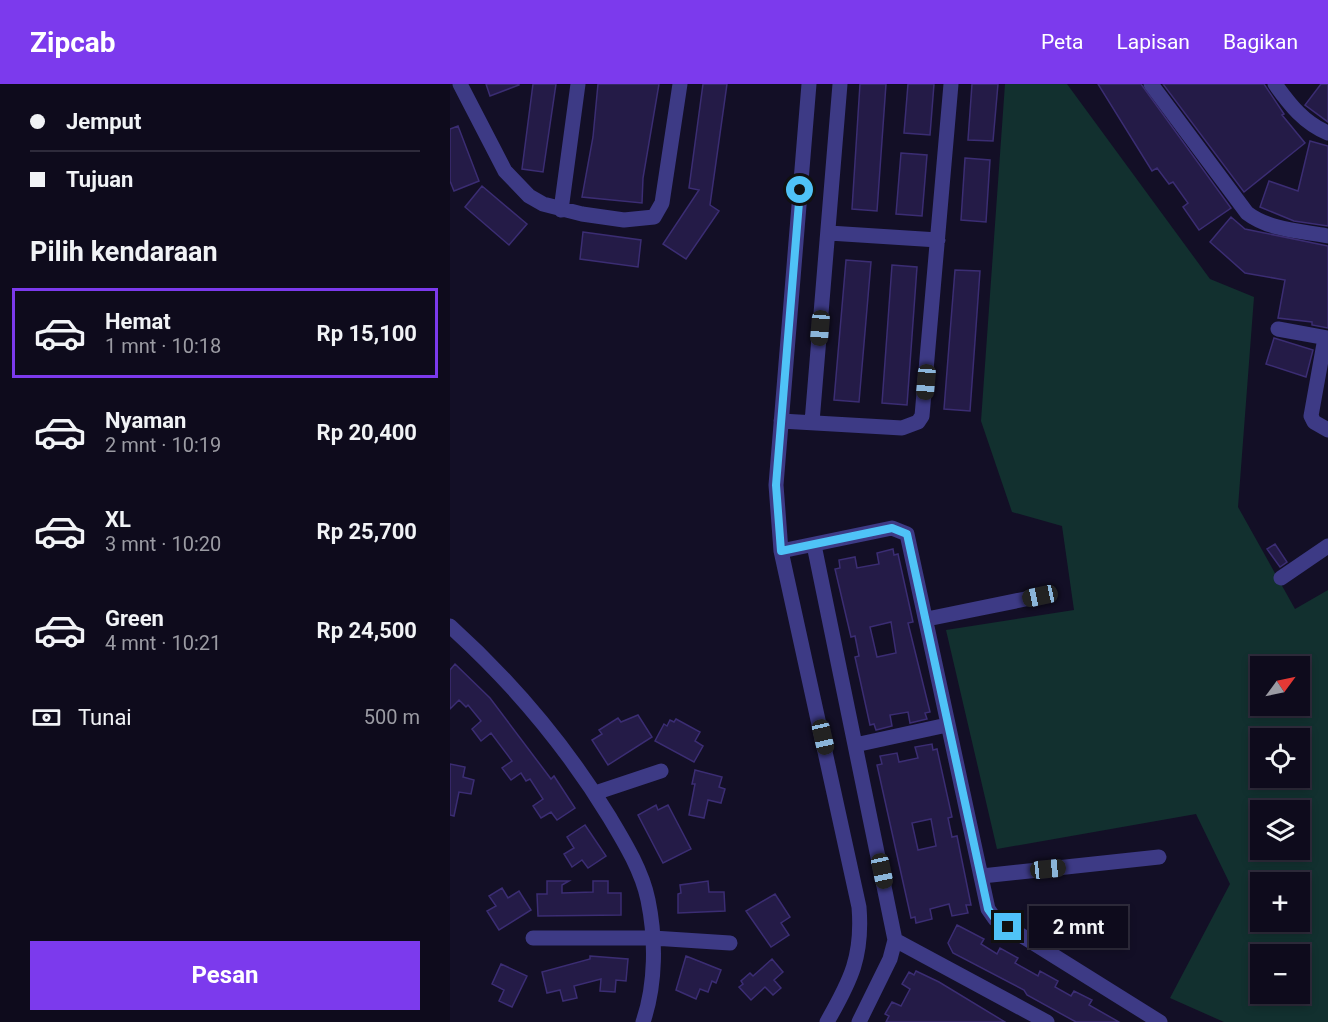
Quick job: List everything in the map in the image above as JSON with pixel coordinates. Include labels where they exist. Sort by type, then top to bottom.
[{"type":"street","points":[[460,84],[506,171],[529,196],[561,210],[624,220],[654,217],[662,203],[680,84]]},
{"type":"street","points":[[561,210],[578,84]]},
{"type":"street","points":[[809,84],[776,485],[781,551],[859,907],[860,951],[851,980],[827,1022]]},
{"type":"street","points":[[812,422],[840,84]]},
{"type":"street","points":[[781,421],[902,428],[918,422],[924,406],[951,84]]},
{"type":"street","points":[[1151,84],[1247,213],[1258,221],[1270,225],[1328,236]]},
{"type":"street","points":[[1275,84],[1298,114],[1311,125],[1328,133]]},
{"type":"street","points":[[829,233],[938,240]]},
{"type":"street","points":[[1278,329],[1326,338],[1311,416],[1314,422],[1328,430]]},
{"type":"street","points":[[781,551],[892,528],[902,530],[910,543],[988,909],[995,919],[1161,1022]]},
{"type":"street","points":[[814,545],[895,940],[890,958],[859,1022]]},
{"type":"street","points":[[1281,578],[1328,546]]},
{"type":"street","points":[[927,619],[1040,596]]},
{"type":"street","points":[[450,626],[541,719],[595,793],[639,871],[648,899],[653,938],[650,993],[643,1022]]},
{"type":"street","points":[[855,745],[947,725]]},
{"type":"street","points":[[595,793],[661,771]]},
{"type":"street","points":[[982,876],[1158,857]]},
{"type":"street","points":[[533,938],[653,938],[730,943]]},
{"type":"street","points":[[895,940],[1047,1022]]},
{"type":"green space","points":[[1005,84],[1067,84],[1210,279],[1254,297],[1238,507],[1295,609],[1328,590],[1328,1022],[1224,1022],[1170,998],[1230,884],[1196,814],[997,849],[946,630],[1074,610],[1062,526],[1012,512],[981,421]]},
{"type":"building","points":[[486,84],[519,84],[519,85],[490,96]]},
{"type":"building","points":[[533,84],[556,84],[543,172],[522,169]]},
{"type":"building","points":[[598,84],[659,84],[643,178],[642,203],[582,197],[593,137]]},
{"type":"building","points":[[703,84],[727,84],[710,205],[719,211],[686,259],[663,244],[699,190],[689,188]]},
{"type":"building","points":[[860,84],[886,84],[877,211],[852,209]]},
{"type":"building","points":[[908,84],[934,84],[930,135],[904,133]]},
{"type":"building","points":[[972,84],[998,84],[993,141],[968,140]]},
{"type":"building","points":[[1098,84],[1141,84],[1231,208],[1199,230],[1183,207],[1188,203],[1173,182],[1169,184],[1157,168],[1152,171]]},
{"type":"building","points":[[1163,84],[1264,84],[1284,114],[1282,115],[1305,143],[1244,192]]},
{"type":"building","points":[[1321,84],[1328,84],[1328,122],[1305,105]]},
{"type":"building","points":[[458,126],[479,181],[454,191],[450,181],[450,129]]},
{"type":"building","points":[[1310,141],[1328,146],[1328,226],[1294,221],[1260,207],[1269,181],[1298,191]]},
{"type":"building","points":[[901,153],[927,155],[922,216],[896,214]]},
{"type":"building","points":[[965,158],[990,160],[986,222],[961,220]]},
{"type":"building","points":[[482,186],[527,224],[509,245],[465,207]]},
{"type":"building","points":[[1231,217],[1245,229],[1328,246],[1328,328],[1312,325],[1312,322],[1278,318],[1285,280],[1245,273],[1210,242]]},
{"type":"building","points":[[583,232],[641,240],[638,267],[580,259]]},
{"type":"building","points":[[846,260],[871,262],[859,402],[834,400]]},
{"type":"building","points":[[892,265],[917,267],[907,405],[882,403]]},
{"type":"building","points":[[955,270],[980,271],[970,411],[944,409]]},
{"type":"building","points":[[1274,338],[1313,350],[1306,377],[1266,364]]},
{"type":"building","points":[[1275,544],[1287,562],[1280,567],[1267,549]]},
{"type":"building","points":[[893,549],[894,555],[898,554],[913,622],[908,623],[930,712],[925,713],[927,719],[910,723],[908,712],[890,715],[892,726],[876,730],[874,724],[870,725],[855,657],[859,656],[855,636],[851,637],[835,569],[840,568],[839,560],[855,557],[857,568],[879,564],[877,553]],"holes":[[[891,622],[896,653],[877,657],[870,627]]]},
{"type":"building","points":[[455,664],[490,698],[551,779],[554,776],[575,808],[557,820],[551,812],[541,818],[533,806],[543,799],[530,779],[526,781],[521,773],[511,780],[502,768],[512,761],[491,733],[481,741],[472,729],[481,721],[468,705],[466,707],[459,700],[450,709],[450,670]]},
{"type":"building","points":[[638,715],[652,737],[608,765],[592,740],[602,734],[599,730],[618,718],[621,722]]},
{"type":"building","points":[[676,719],[700,732],[695,741],[703,746],[694,762],[655,741],[664,724],[667,726],[670,720],[674,722]]},
{"type":"building","points":[[932,744],[933,750],[937,749],[952,817],[948,818],[952,837],[957,836],[971,905],[966,905],[968,913],[952,916],[949,904],[930,909],[932,919],[916,923],[915,917],[911,918],[877,765],[882,764],[880,756],[897,753],[899,762],[918,758],[915,747]],"holes":[[[931,819],[936,846],[918,850],[912,823]]]},
{"type":"building","points":[[450,764],[465,767],[463,777],[474,780],[471,794],[459,792],[454,816],[450,815]]},
{"type":"building","points":[[695,770],[722,777],[719,787],[725,789],[721,803],[708,800],[704,818],[689,815],[695,784],[692,784]]},
{"type":"building","points":[[656,805],[658,810],[668,805],[691,849],[663,863],[638,815]]},
{"type":"building","points":[[585,825],[606,856],[588,868],[582,860],[572,867],[564,854],[574,848],[567,837]]},
{"type":"building","points":[[547,881],[569,881],[562,885],[562,893],[593,892],[593,881],[608,881],[608,893],[621,893],[621,915],[538,916],[537,894],[547,894]]},
{"type":"building","points":[[708,881],[709,892],[724,892],[725,911],[678,913],[680,885]]},
{"type":"building","points":[[502,888],[508,898],[519,891],[531,910],[499,930],[487,911],[496,906],[489,896]]},
{"type":"building","points":[[775,894],[790,917],[781,923],[789,935],[771,947],[746,911]]},
{"type":"building","points":[[957,925],[984,939],[981,944],[997,954],[1000,948],[1018,958],[1015,963],[1038,976],[1040,971],[1058,981],[1055,987],[1071,996],[1074,991],[1092,1000],[1089,1005],[1119,1022],[1076,1022],[1027,995],[1024,990],[953,953],[948,943]]},
{"type":"building","points":[[590,956],[628,959],[626,981],[616,980],[615,992],[600,991],[601,979],[574,986],[577,998],[563,1001],[560,990],[547,993],[542,972],[590,959]]},
{"type":"building","points":[[686,956],[721,970],[716,983],[712,981],[708,992],[700,989],[696,999],[676,990]]},
{"type":"building","points":[[772,959],[783,972],[774,980],[781,988],[773,995],[765,987],[751,1000],[739,987],[743,984],[741,981],[750,973],[753,976]]},
{"type":"building","points":[[501,964],[527,976],[512,1007],[499,1001],[504,990],[492,984]]},
{"type":"building","points":[[916,971],[939,982],[1005,1022],[886,1022],[889,1016],[885,1014],[892,1002],[901,1006],[910,989],[902,984],[909,972],[914,975]]},
{"type":"route","points":[[800,190],[776,485],[781,551],[892,528],[902,530],[907,534],[919,581],[947,725],[982,876],[984,894],[988,909],[995,919],[1008,927]]}]
